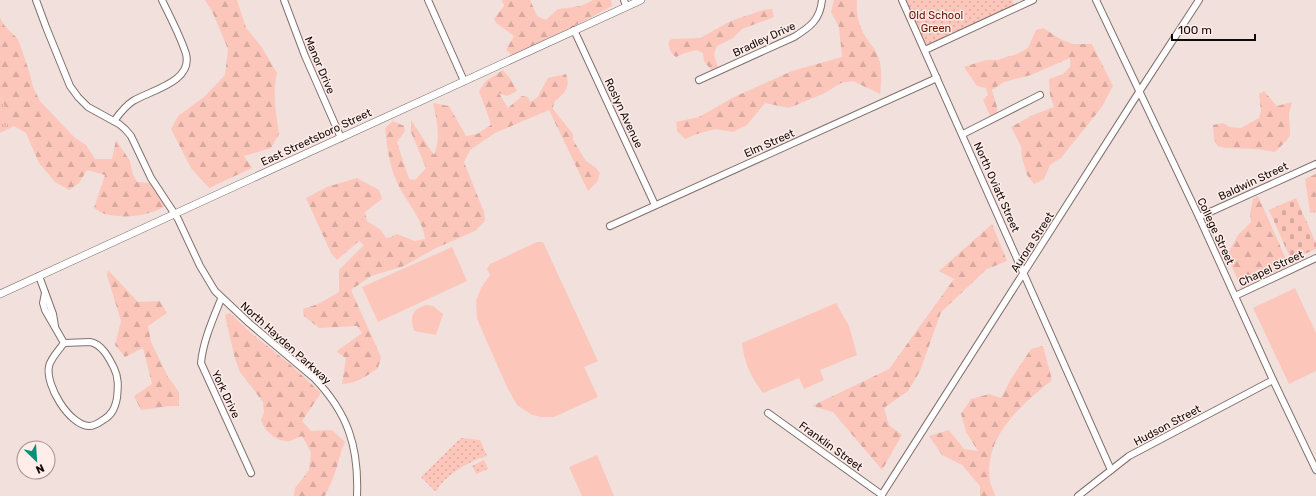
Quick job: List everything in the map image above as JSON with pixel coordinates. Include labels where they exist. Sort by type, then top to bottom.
[{"type":"main road","name":"East Streetsboro Street","points":[[0,294],[574,30],[625,3],[641,0]]},
{"type":"street","name":"North Hayden Parkway","points":[[36,0],[70,86],[88,107],[126,129],[131,136],[151,178],[175,214],[210,283],[222,298],[314,378],[334,401],[343,417],[351,437],[357,460],[357,496]]},
{"type":"street","points":[[114,121],[123,109],[133,101],[177,80],[183,73],[186,66],[186,55],[162,0]]},
{"type":"street","name":"Manor Drive","points":[[284,0],[305,56],[341,138]]},
{"type":"street","points":[[428,0],[464,81]]},
{"type":"street","name":"Bradley Drive","points":[[699,80],[794,37],[808,28],[818,16],[822,0]]},
{"type":"street","name":"North Oviatt Street","points":[[902,0],[963,134],[1111,470]]},
{"type":"street","points":[[925,50],[1033,0]]},
{"type":"street","name":"College Street","points":[[1096,0],[1199,217],[1273,380],[1316,470]]},
{"type":"street","name":"Aurora Street","points":[[882,495],[1199,0]]},
{"type":"street","name":"Roslyn Avenue","points":[[574,30],[655,205]]},
{"type":"street","name":"Elm Street","points":[[610,226],[937,78]]},
{"type":"street","points":[[963,134],[1040,95]]},
{"type":"street","name":"Baldwin Street","points":[[1199,217],[1316,164]]},
{"type":"street","name":"Chapel Street","points":[[1235,296],[1316,258]]},
{"type":"street","points":[[39,276],[45,293],[43,303],[44,310],[64,343]]},
{"type":"street","name":"York Drive","points":[[222,298],[209,330],[201,363],[251,473]]},
{"type":"street","points":[[90,342],[96,344],[109,359],[116,372],[118,383],[116,401],[113,410],[108,418],[94,425],[85,425],[76,420],[59,402],[53,390],[49,379],[49,368],[51,362],[64,343],[90,342]]},
{"type":"street","name":"Hudson Street","points":[[1078,496],[1129,456],[1273,380]]},
{"type":"street","name":"Franklin Street","points":[[768,413],[882,495]]},
{"type":"green space","points":[[205,0],[237,0],[246,28],[261,46],[277,73],[275,96],[279,134],[271,148],[244,156],[252,168],[209,188],[191,168],[171,129],[178,116],[204,97],[225,75],[228,49],[212,11]]},
{"type":"green space","points":[[502,0],[530,0],[537,16],[546,20],[558,9],[581,6],[593,0],[611,0],[612,6],[513,56],[506,50],[514,36],[496,23],[494,19],[504,6]]},
{"type":"green space","points":[[834,0],[857,0],[857,14],[859,23],[865,36],[876,52],[880,63],[880,94],[853,81],[841,83],[825,93],[789,108],[765,103],[747,125],[733,132],[715,129],[685,139],[677,131],[676,122],[699,117],[734,97],[792,71],[842,57],[839,27],[831,12]]},
{"type":"green space","name":"Old School Green","points":[[902,0],[1012,0],[1016,8],[925,50]]},
{"type":"green space","points":[[772,9],[774,17],[742,29],[733,38],[717,46],[714,54],[718,68],[711,70],[704,61],[703,53],[697,50],[676,57],[669,49],[669,41],[672,39],[700,38],[731,21],[763,10]]},
{"type":"green space","points":[[0,18],[4,25],[18,39],[33,87],[40,101],[74,137],[86,145],[95,159],[112,159],[116,140],[130,161],[132,172],[137,182],[151,183],[165,206],[152,212],[136,216],[112,216],[102,213],[94,208],[105,175],[87,170],[79,183],[69,190],[55,182],[39,163],[26,133],[14,126],[0,96]]},
{"type":"green space","points":[[1043,28],[1062,40],[1073,44],[1092,44],[1113,86],[1101,108],[1061,158],[1050,165],[1044,179],[1034,184],[1027,175],[1022,158],[1021,146],[1011,127],[1033,115],[1054,107],[1050,95],[1049,79],[1063,74],[1070,67],[1070,58],[1031,75],[1004,82],[992,90],[997,107],[997,115],[991,118],[983,100],[988,95],[986,88],[977,86],[964,67],[986,60],[997,60],[1017,54],[1028,48],[1036,30]]},
{"type":"green space","points":[[503,70],[517,91],[507,96],[499,93],[508,108],[522,96],[528,97],[530,102],[537,98],[548,78],[566,74],[568,83],[566,90],[554,102],[553,109],[573,134],[573,140],[586,161],[595,167],[600,173],[597,182],[588,191],[549,110],[495,133],[470,150],[464,162],[484,212],[485,221],[475,231],[436,248],[404,266],[371,276],[351,290],[381,357],[378,368],[374,371],[357,381],[342,384],[346,358],[337,351],[362,333],[357,326],[319,328],[304,316],[303,309],[318,304],[339,292],[339,270],[364,245],[359,241],[337,260],[331,253],[306,198],[327,187],[357,178],[379,190],[382,199],[365,212],[367,221],[381,230],[386,238],[397,234],[415,241],[425,239],[421,224],[394,176],[385,128],[393,121],[404,126],[405,131],[397,142],[409,179],[415,180],[426,168],[411,132],[411,120],[434,155],[438,136],[433,103],[449,106],[466,136],[477,134],[491,125],[479,91],[486,81]]},
{"type":"green space","points":[[1264,91],[1277,106],[1292,102],[1289,114],[1290,134],[1287,140],[1275,152],[1257,149],[1224,148],[1218,146],[1214,140],[1213,125],[1223,123],[1230,127],[1241,128],[1259,118],[1261,111],[1259,94]]},
{"type":"green space","points":[[0,96],[14,126],[0,133]]},
{"type":"green space","points":[[1316,174],[1316,212],[1310,213],[1305,179]]},
{"type":"green space","points":[[1258,196],[1289,266],[1241,288],[1227,255],[1238,235],[1251,222],[1250,213],[1253,199]]},
{"type":"green space","points":[[1296,198],[1316,243],[1316,249],[1291,260],[1269,210]]},
{"type":"green space","points":[[992,224],[1007,261],[987,269],[941,312],[920,371],[908,391],[884,408],[889,425],[902,435],[882,470],[833,412],[812,406],[889,369],[954,279],[939,271]]},
{"type":"green space","points":[[537,242],[543,242],[598,361],[584,367],[598,397],[554,417],[532,415],[517,405],[507,387],[477,319],[476,301],[481,288],[490,275],[487,269],[490,264]]},
{"type":"green space","points":[[452,247],[467,281],[378,322],[362,287]]},
{"type":"green space","points":[[108,270],[138,302],[160,301],[167,313],[148,326],[151,342],[168,377],[179,392],[179,406],[141,410],[134,396],[152,384],[143,348],[125,357],[115,345],[121,321],[107,275]]},
{"type":"green space","points":[[1295,288],[1316,333],[1316,371],[1289,384],[1253,308]]},
{"type":"green space","points":[[836,303],[849,326],[857,355],[820,370],[824,380],[804,389],[799,378],[763,393],[749,370],[744,357],[742,343]]},
{"type":"green space","points":[[426,305],[433,306],[443,314],[436,335],[414,331],[412,322],[413,315],[417,309]]},
{"type":"green space","points":[[230,313],[321,393],[302,421],[311,431],[332,430],[345,442],[334,476],[325,496],[294,496],[295,488],[309,470],[311,452],[302,436],[290,441],[285,441],[276,438],[265,428],[261,420],[264,413],[263,402],[240,372],[235,359],[225,315]]},
{"type":"green space","points":[[1043,346],[1052,380],[1017,411],[998,437],[992,451],[989,466],[990,482],[995,496],[980,496],[980,486],[962,465],[942,455],[929,436],[949,430],[964,449],[978,451],[966,432],[961,414],[971,399],[989,394],[1001,398],[1011,379],[1031,349]]},
{"type":"green space","points":[[461,438],[480,440],[487,456],[458,470],[444,480],[436,492],[421,477]]},
{"type":"green space","points":[[597,455],[614,496],[582,496],[569,467]]},
{"type":"green space","points":[[484,460],[488,469],[476,474],[472,466]]}]
